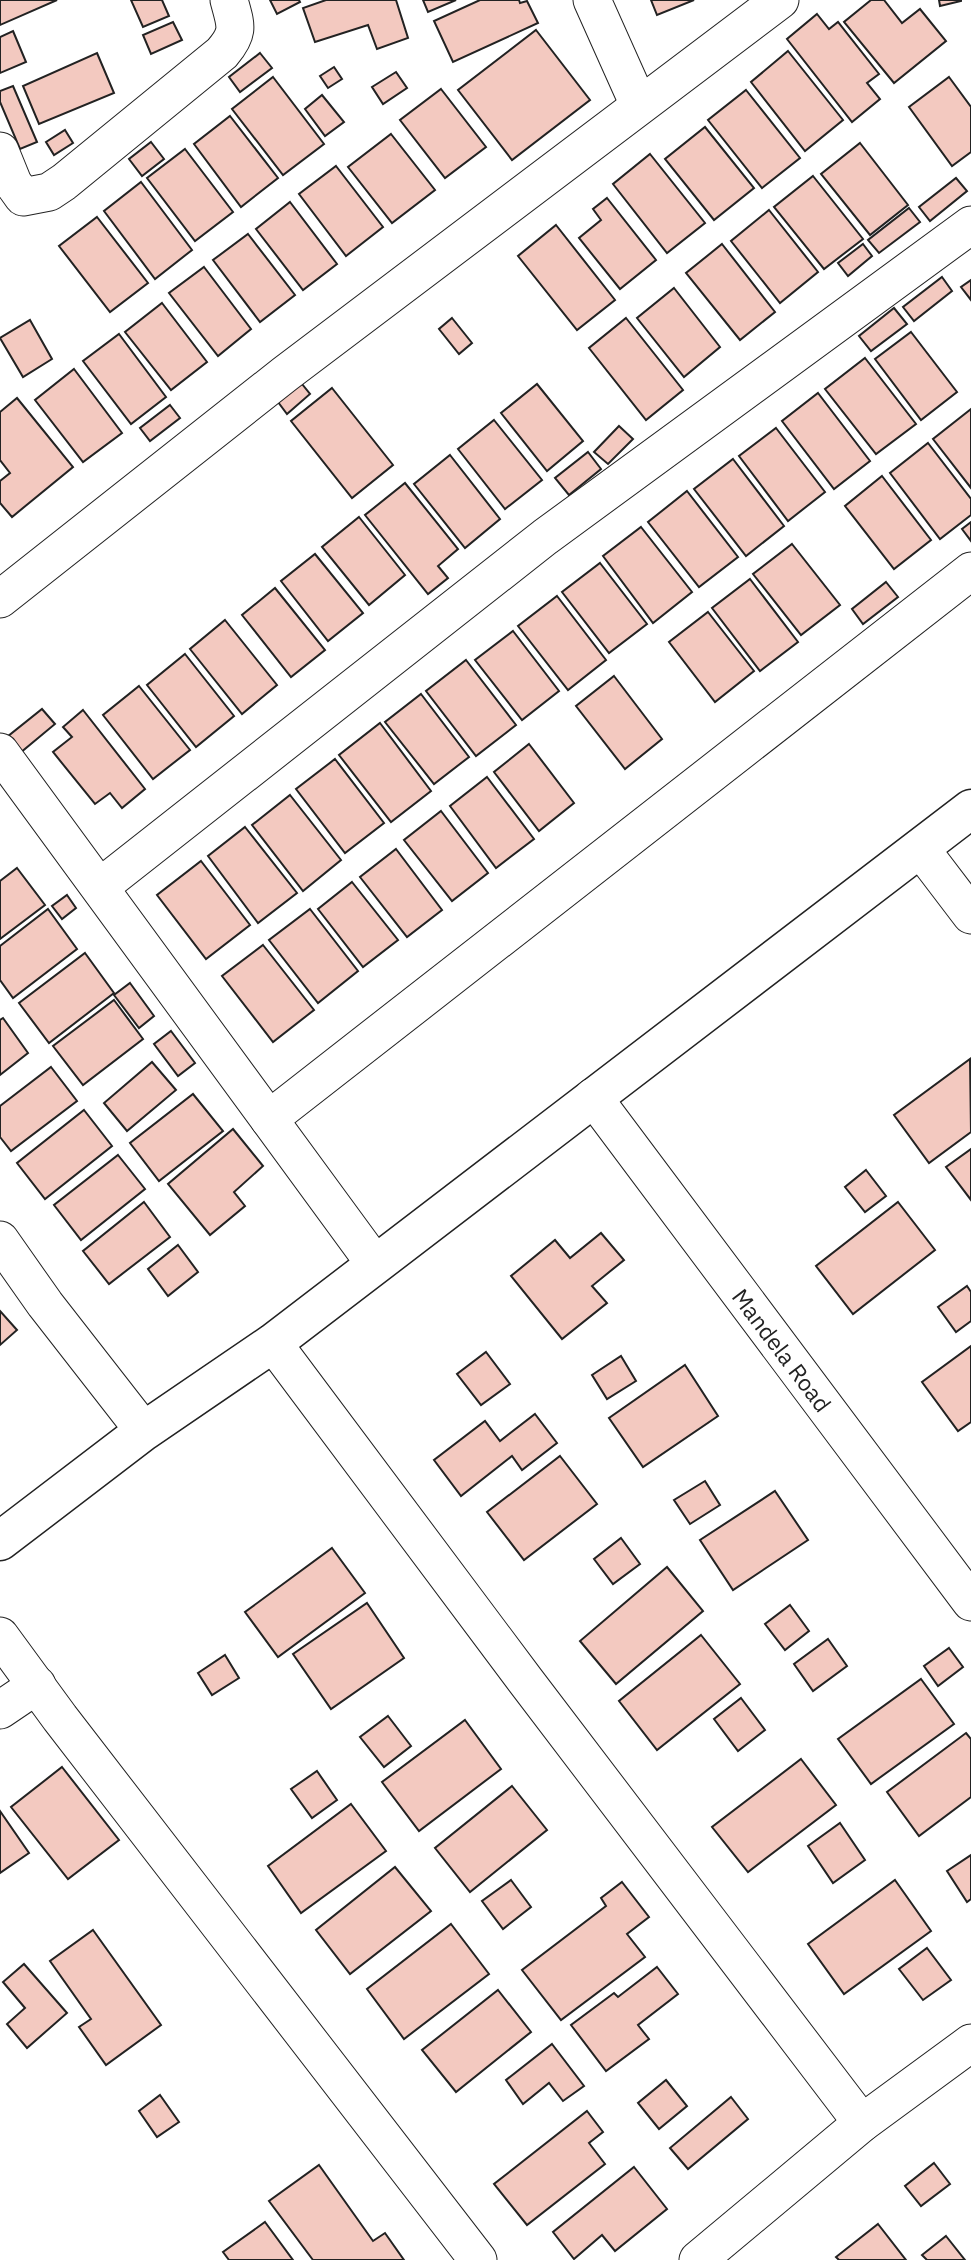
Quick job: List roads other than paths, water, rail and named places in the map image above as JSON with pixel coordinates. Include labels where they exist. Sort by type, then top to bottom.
[{"type":"street","points":[[0,151],[13,183],[23,197],[49,192],[64,183],[222,53],[233,40],[235,29],[229,0]]},
{"type":"street","points":[[592,0],[639,105]]},
{"type":"street","points":[[0,599],[285,374],[780,0]]},
{"type":"street","points":[[100,887],[545,537],[971,225]]},
{"type":"street","points":[[269,1119],[971,571]]},
{"type":"street","points":[[1,755],[375,1264]]},
{"type":"street","points":[[0,1541],[144,1431],[273,1343],[971,809]]},
{"type":"street","points":[[920,848],[971,915]]},
{"type":"street","name":"Mandela Road","points":[[593,1097],[971,1602]]},
{"type":"street","points":[[0,1240],[45,1304],[144,1431]]},
{"type":"street","points":[[273,1343],[533,1691],[862,2123]]},
{"type":"street","points":[[0,1636],[478,2260]]},
{"type":"street","points":[[0,1710],[37,1685]]},
{"type":"street","points":[[698,2260],[862,2123],[971,2043]]}]
